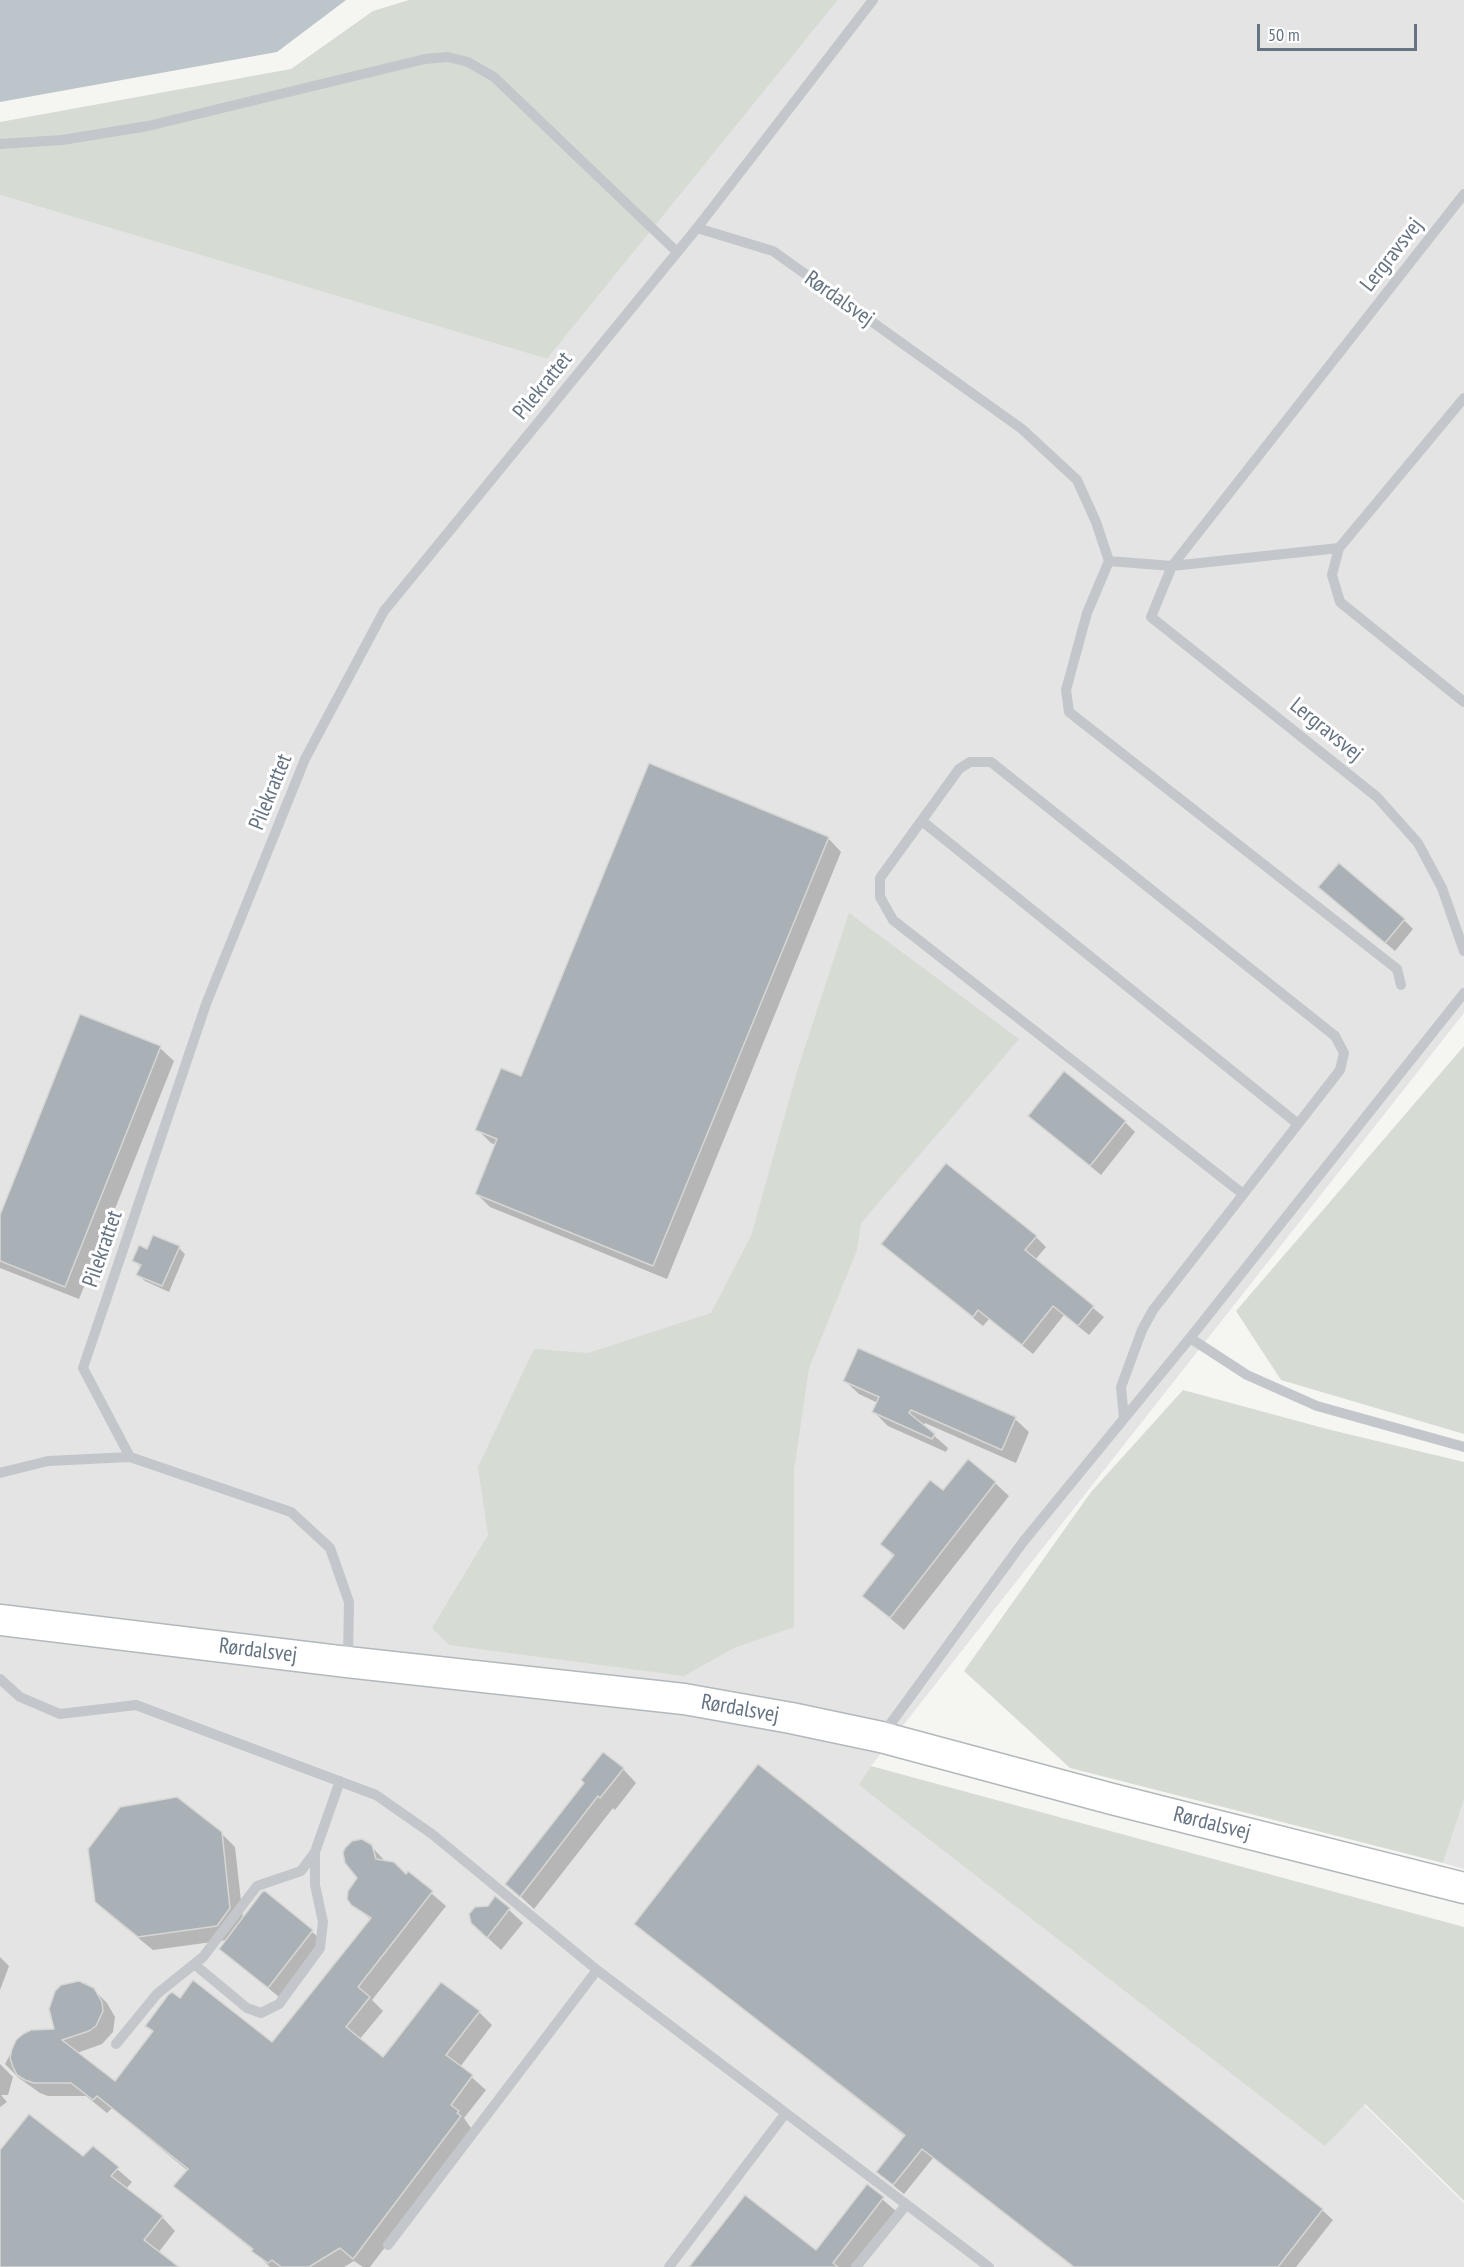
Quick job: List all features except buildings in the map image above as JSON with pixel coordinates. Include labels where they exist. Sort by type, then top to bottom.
[{"type":"street","name":"Rørdalsvej","points":[[8,1621],[684,1700],[880,1737],[1464,1888]]},
{"type":"lane","points":[[697,228],[873,0]]},
{"type":"lane","points":[[0,144],[62,140],[148,126],[426,59],[448,57],[468,62],[494,77],[677,252]]},
{"type":"lane","name":"Lergravsvej","points":[[1464,194],[1172,566],[1151,617],[1377,797],[1419,843],[1442,888],[1464,951]]},
{"type":"lane","name":"Pilekrattet","points":[[130,1457],[83,1368],[207,1004],[304,759],[384,611],[697,228]]},
{"type":"lane","name":"Rørdalsvej","points":[[697,228],[773,251],[1022,429],[1077,480],[1096,522],[1109,561]]},
{"type":"lane","points":[[1464,398],[1339,548],[1332,575],[1340,602],[1464,702]]},
{"type":"lane","points":[[1339,548],[1172,566],[1109,561],[1088,614],[1065,690],[1069,712],[1397,969],[1401,985]]},
{"type":"lane","points":[[1124,1419],[1121,1387],[1142,1330],[1153,1310],[1340,1070],[1344,1053],[1335,1036],[991,762],[970,762],[959,769],[880,878],[880,897],[893,920],[1243,1194]]},
{"type":"lane","points":[[922,820],[1298,1124]]},
{"type":"lane","points":[[880,1737],[1023,1542],[1190,1338],[1464,993]]},
{"type":"lane","points":[[1190,1338],[1246,1375],[1317,1406],[1464,1447]]},
{"type":"lane","points":[[0,1473],[48,1461],[130,1457],[291,1512],[330,1548],[349,1602],[348,1662]]},
{"type":"lane","points":[[0,1679],[20,1697],[60,1714],[136,1705],[376,1795],[432,1834],[597,1970],[989,2267]]},
{"type":"lane","points":[[116,2044],[156,1994],[203,1957],[257,1886],[301,1871],[315,1852],[340,1781]]},
{"type":"lane","points":[[194,1964],[247,2008],[261,2013],[279,2004],[320,1948],[323,1922],[315,1885],[315,1852]]},
{"type":"lane","points":[[388,2245],[597,1970]]},
{"type":"lane","points":[[669,2267],[785,2114]]},
{"type":"lane","points":[[856,2267],[906,2205]]},
{"type":"shaded area","points":[[0,0],[346,0],[277,52],[0,102]]},
{"type":"shaded area","points":[[409,0],[838,0],[547,359],[0,195],[0,122],[291,69],[373,11]]},
{"type":"shaded area","points":[[838,0],[1464,0],[1464,1013],[871,1766],[860,1785],[1358,2099],[1464,2203],[1464,2267],[0,2267],[0,195],[547,359]]},
{"type":"shaded area","points":[[849,913],[1019,1039],[861,1223],[857,1250],[809,1368],[794,1470],[794,1627],[734,1648],[684,1676],[449,1645],[432,1628],[488,1535],[478,1467],[534,1349],[588,1353],[711,1313],[751,1236],[798,1068]]},
{"type":"shaded area","points":[[1464,1046],[1464,1434],[1281,1380],[1236,1311]]},
{"type":"shaded area","points":[[1183,1390],[1327,1429],[1464,1462],[1464,1800],[1443,1863],[1070,1768],[964,1671],[1091,1492]]},
{"type":"shaded area","points":[[871,1766],[1464,1927],[1464,2201],[1365,2104],[1325,2146],[859,1785]]},
{"type":"shaded area","points":[[1464,1800],[1464,1869],[1443,1863]]}]
